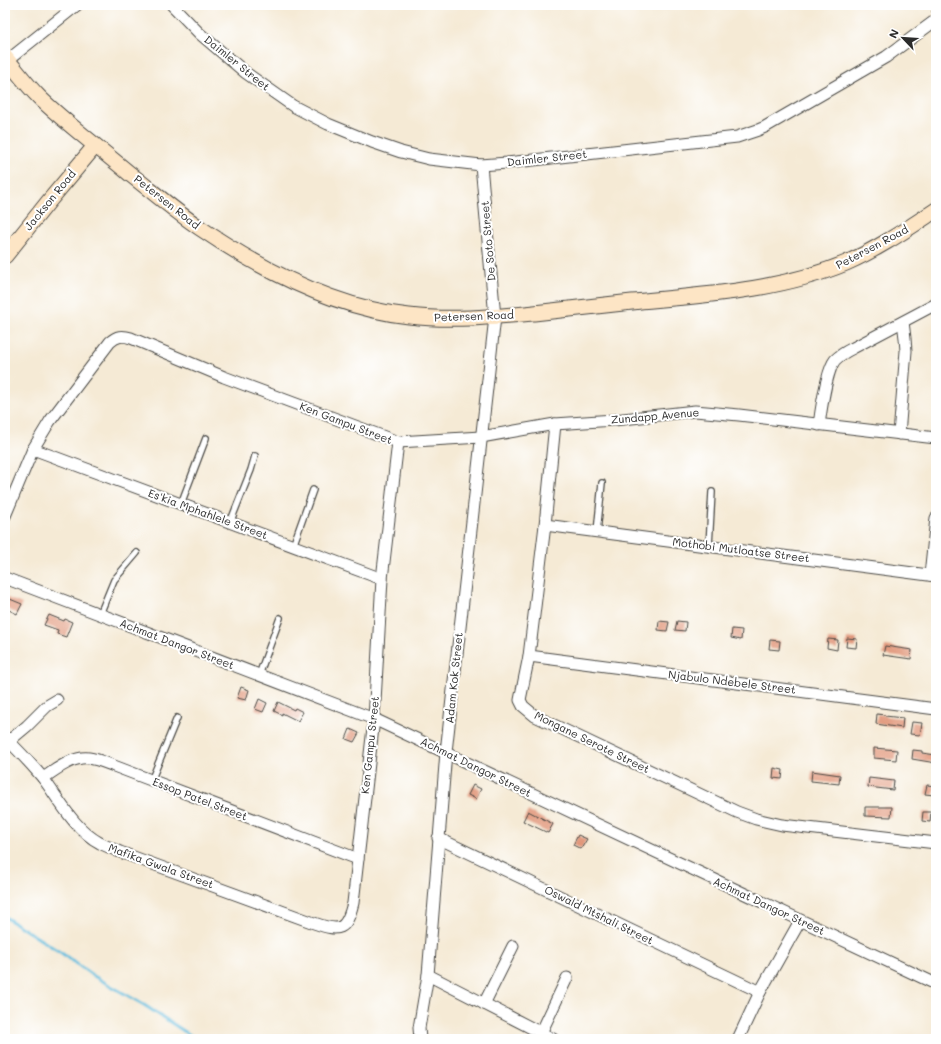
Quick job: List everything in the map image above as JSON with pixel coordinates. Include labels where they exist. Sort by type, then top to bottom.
[{"type":"street","points":[[6,59],[77,5]]},
{"type":"street","name":"Daimler Street","points":[[172,5],[199,33],[246,73],[293,106],[328,124],[401,152],[429,159],[481,165],[737,137],[749,134],[765,127],[874,64],[935,22]]},
{"type":"street","name":"Petersen Road","points":[[6,59],[40,98],[95,146],[199,227],[237,252],[285,278],[316,292],[366,308],[408,316],[451,319],[495,317],[729,292],[793,281],[849,262],[907,229],[936,210]]},
{"type":"street","name":"Jackson Road","points":[[5,256],[49,200],[95,146]]},
{"type":"street","name":"De Soto Street","points":[[481,165],[495,317]]},
{"type":"street","points":[[818,424],[830,370],[834,361],[841,355],[936,304]]},
{"type":"street","name":"Adam Kok Street","points":[[420,1039],[419,1028],[428,975],[446,752],[495,317]]},
{"type":"street","points":[[898,434],[906,351],[903,322]]},
{"type":"street","name":"Ken Gampu Street","points":[[5,516],[33,449],[50,421],[100,354],[114,338],[120,336],[131,338],[224,377],[398,442],[382,579],[374,719],[353,903],[345,923],[340,928],[334,928]]},
{"type":"street","name":"Zundapp Avenue","points":[[398,442],[481,437],[555,424],[614,420],[695,411],[936,438]]},
{"type":"street","name":"Mongane Serote Street","points":[[555,424],[545,525],[529,656],[520,700],[523,706],[535,716],[737,812],[756,819],[782,825],[936,843]]},
{"type":"street","name":"Es'kia Mphahlele Street","points":[[33,449],[382,579]]},
{"type":"street","points":[[933,575],[936,518]]},
{"type":"street","name":"Mothobi Mutloatse Street","points":[[545,525],[933,575]]},
{"type":"street","name":"Achmat Dangor Street","points":[[5,578],[374,719],[936,984]]},
{"type":"street","name":"Njabulo Ndebele Street","points":[[529,656],[936,709]]},
{"type":"street","points":[[7,739],[27,726],[47,706],[57,700]]},
{"type":"street","name":"Mafika Gwala Street","points":[[7,739],[43,778],[76,824],[100,843],[120,852],[314,923],[334,928]]},
{"type":"street","name":"Essop Patel Street","points":[[43,778],[76,759],[89,758],[114,766],[358,859]]},
{"type":"street","name":"Oswald Mtshali Street","points":[[438,838],[760,992]]},
{"type":"street","points":[[738,1039],[760,992],[800,921]]},
{"type":"street","points":[[484,1004],[513,946]]},
{"type":"street","points":[[428,975],[553,1039]]},
{"type":"street","points":[[541,1033],[567,978]]},
{"type":"lane","points":[[181,504],[206,438]]},
{"type":"lane","points":[[230,522],[251,470],[255,456]]},
{"type":"lane","points":[[597,532],[602,483]]},
{"type":"lane","points":[[292,546],[313,490]]},
{"type":"lane","points":[[709,546],[712,492]]},
{"type":"lane","points":[[100,614],[114,580],[137,553]]},
{"type":"lane","points":[[259,675],[280,618]]},
{"type":"lane","points":[[151,780],[177,718]]},
{"type":"building","points":[[5,597],[22,604],[17,614],[5,608]]},
{"type":"building","points":[[49,615],[64,621],[65,619],[72,622],[66,637],[57,634],[58,630],[44,625]]},
{"type":"building","points":[[659,621],[669,622],[667,631],[658,630]]},
{"type":"building","points":[[677,621],[686,622],[685,631],[675,630]]},
{"type":"building","points":[[732,629],[742,630],[741,640],[731,638]]},
{"type":"building","points":[[847,638],[857,639],[856,648],[846,647]]},
{"type":"building","points":[[828,639],[838,640],[837,650],[827,648]]},
{"type":"building","points":[[770,640],[780,641],[779,650],[769,649]]},
{"type":"building","points":[[885,646],[912,650],[911,659],[883,655]]},
{"type":"building","points":[[241,687],[249,690],[246,700],[237,698]]},
{"type":"building","points":[[259,699],[267,703],[263,712],[255,709]]},
{"type":"building","points":[[278,702],[294,710],[295,708],[303,712],[298,721],[282,713],[282,715],[274,711]]},
{"type":"building","points":[[877,714],[903,718],[902,728],[876,724]]},
{"type":"building","points":[[912,722],[922,723],[920,735],[910,734]]},
{"type":"building","points":[[350,729],[359,733],[354,742],[346,739]]},
{"type":"building","points":[[874,748],[897,750],[896,760],[874,758]]},
{"type":"building","points":[[913,750],[936,755],[936,763],[912,759]]},
{"type":"building","points":[[774,768],[783,770],[782,779],[773,778]]},
{"type":"building","points":[[812,771],[840,775],[839,784],[811,781]]},
{"type":"building","points":[[869,778],[894,781],[893,790],[868,787]]},
{"type":"building","points":[[473,785],[481,789],[476,799],[468,795]]},
{"type":"building","points":[[927,785],[935,786],[934,795],[925,794]]},
{"type":"building","points":[[865,807],[892,807],[891,817],[865,816]]},
{"type":"building","points":[[528,811],[553,824],[548,833],[523,821]]},
{"type":"building","points":[[923,812],[931,812],[930,822],[922,821]]},
{"type":"building","points":[[578,835],[587,839],[581,849],[573,845]]},
{"type":"waterway","points":[[5,917],[60,952],[92,975],[144,1005],[196,1039]]}]
